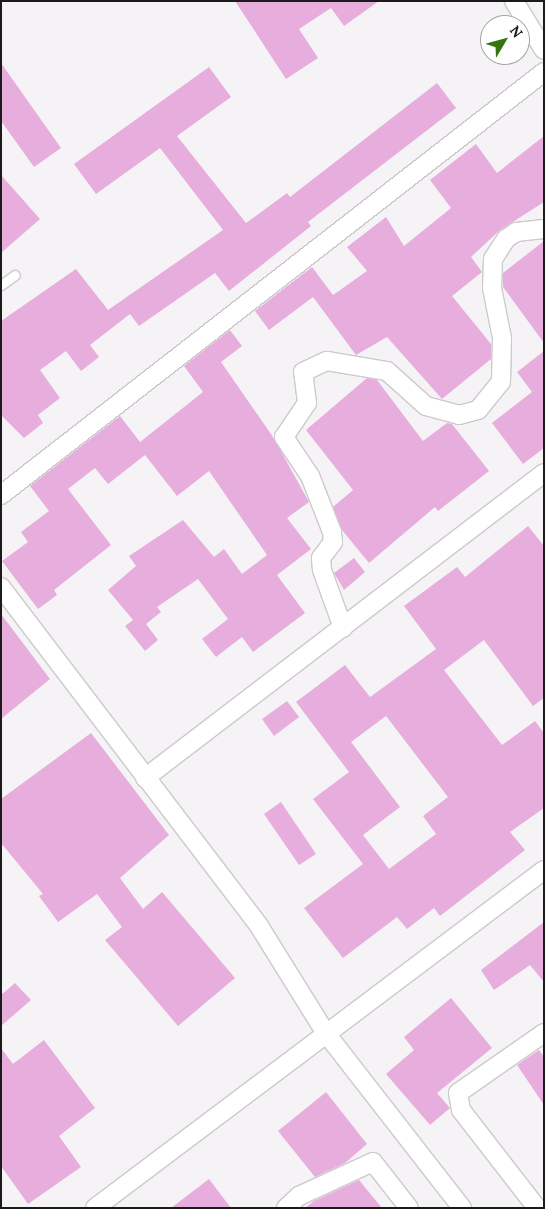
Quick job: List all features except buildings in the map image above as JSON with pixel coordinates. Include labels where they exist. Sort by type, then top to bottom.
[{"type":"street","points":[[514,1],[544,50]]},
{"type":"street","points":[[1,495],[544,72]]},
{"type":"street","points":[[343,628],[322,570],[321,558],[333,542],[332,532],[310,476],[284,437],[306,403],[303,372],[327,361],[380,370],[400,380],[435,409],[458,415],[478,410],[493,397],[501,382],[502,338],[492,288],[493,259],[506,239],[516,232],[544,229]]},
{"type":"street","points":[[145,778],[544,473]]},
{"type":"street","points":[[1,587],[259,926],[325,1032],[462,1208]]},
{"type":"street","points":[[95,1208],[325,1032],[544,870]]},
{"type":"street","points":[[537,1208],[460,1110],[458,1093],[544,1033]]},
{"type":"street","points":[[286,1208],[299,1196],[373,1162],[408,1208]]},
{"type":"lane","points":[[1,285],[15,275]]}]
